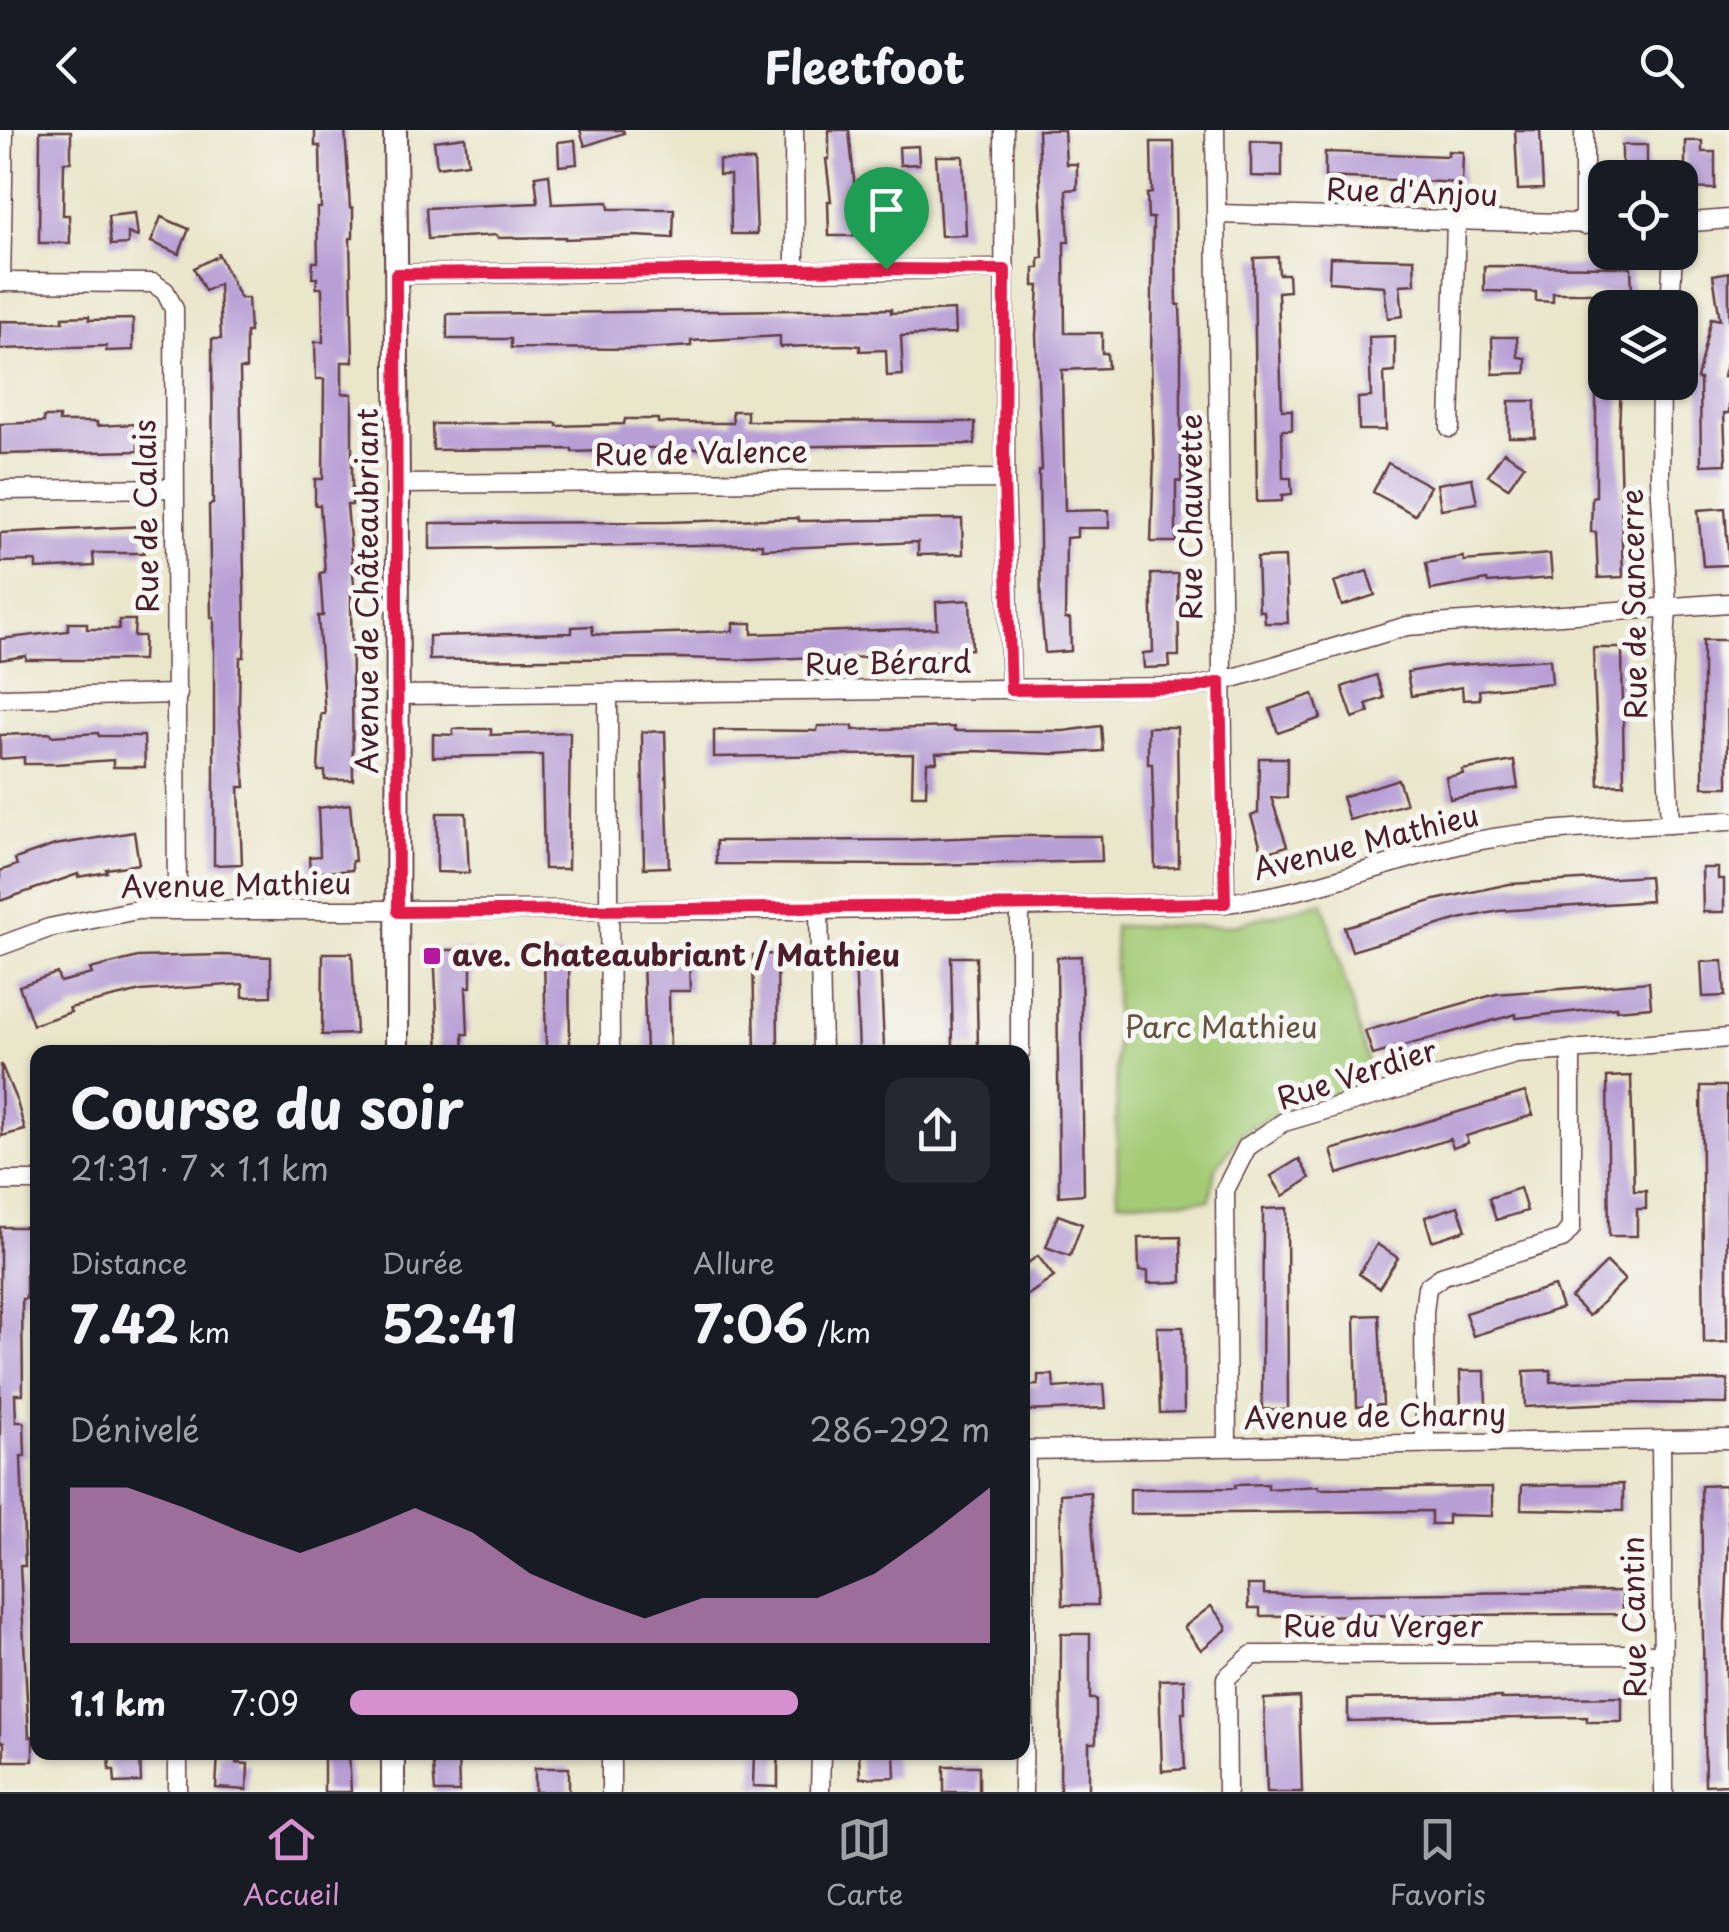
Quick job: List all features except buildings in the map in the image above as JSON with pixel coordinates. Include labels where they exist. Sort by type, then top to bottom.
[{"type":"street","points":[[0,282],[4,130]]},
{"type":"street","name":"Avenue de Châteaubriant","points":[[395,130],[396,1045]]},
{"type":"street","points":[[794,130],[795,269]]},
{"type":"street","points":[[1004,130],[1004,479],[1011,690]]},
{"type":"street","name":"Rue Chauvette","points":[[1215,130],[1225,903]]},
{"type":"street","points":[[1584,130],[1584,225]]},
{"type":"street","name":"Rue d'Anjou","points":[[1217,214],[1588,225]]},
{"type":"street","points":[[1698,221],[1729,219]]},
{"type":"street","points":[[1450,428],[1456,222]]},
{"type":"street","points":[[396,274],[1005,270]]},
{"type":"street","name":"Rue de Calais","points":[[0,282],[153,283],[166,292],[174,310],[177,909]]},
{"type":"street","name":"Rue de Sancerre","points":[[1661,400],[1660,477],[1667,608],[1663,681],[1670,824]]},
{"type":"street","name":"Rue de Valence","points":[[398,484],[1004,479]]},
{"type":"street","points":[[0,490],[174,488]]},
{"type":"street","name":"Rue Bérard","points":[[398,695],[1194,688],[1407,626],[1729,603]]},
{"type":"street","points":[[0,698],[178,694]]},
{"type":"street","points":[[608,694],[610,1045]]},
{"type":"street","name":"Avenue Mathieu","points":[[0,946],[50,928],[138,910],[819,910],[1225,903],[1274,896],[1465,844],[1540,834],[1729,821]]},
{"type":"street","points":[[1020,907],[1020,1045]]},
{"type":"street","points":[[819,910],[822,1045]]},
{"type":"street","name":"Rue Verdier","points":[[1227,1446],[1225,1190],[1246,1147],[1284,1122],[1516,1054],[1729,1038]]},
{"type":"street","points":[[1425,1443],[1424,1312],[1428,1288],[1444,1275],[1562,1240],[1572,1228],[1571,1049]]},
{"type":"street","points":[[0,1181],[30,1182]]},
{"type":"street","name":"Avenue de Charny","points":[[1030,1450],[1729,1439]]},
{"type":"street","name":"Rue Cantin","points":[[1661,1442],[1664,1792]]},
{"type":"street","name":"Rue du Verger","points":[[1227,1792],[1226,1678],[1252,1655],[1662,1654]]},
{"type":"street","points":[[178,1760],[178,1792]]},
{"type":"street","points":[[393,1760],[393,1792]]},
{"type":"street","points":[[611,1760],[611,1792]]},
{"type":"street","points":[[820,1760],[820,1792]]},
{"type":"street","points":[[1023,1760],[1023,1792]]},
{"type":"green space","name":"Parc Mathieu","points":[[1323,902],[1374,1084],[1288,1108],[1244,1131],[1215,1169],[1210,1200],[1118,1201],[1114,926],[1228,926]]},
{"type":"place","name":"ave. Chateaubriant / Mathieu","points":[[432,956]]},
{"type":"route","points":[[886,269],[1005,270],[1004,479],[1011,690],[1194,688],[1220,682],[1225,903],[398,912],[396,274],[886,269]]}]
